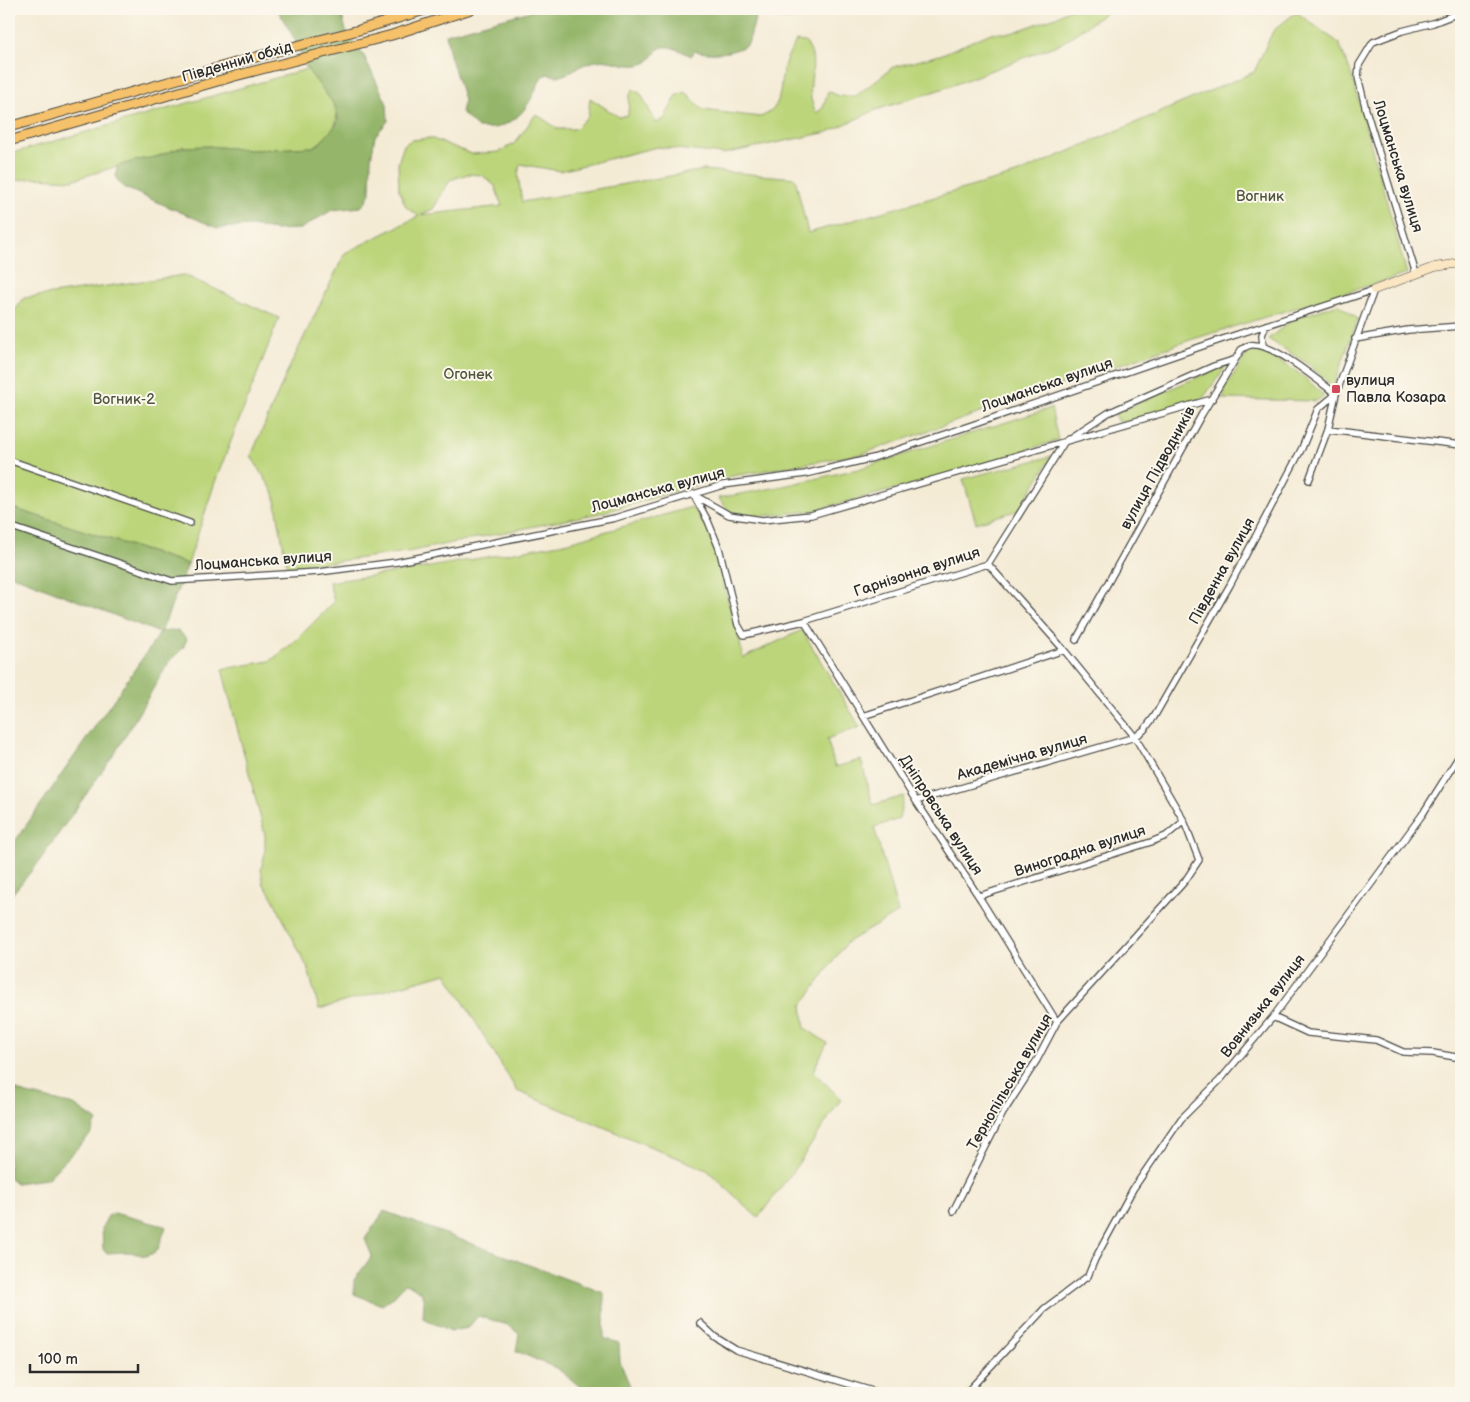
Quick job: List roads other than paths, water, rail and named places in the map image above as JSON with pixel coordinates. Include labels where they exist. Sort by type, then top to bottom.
[{"type":"main road","name":"Південний обхід","points":[[9,126],[279,50],[359,30],[428,9]]},
{"type":"main road","name":"Південний обхід","points":[[9,141],[293,60],[392,35],[471,9]]},
{"type":"street","name":"Лоцманська вулиця","points":[[1416,274],[1366,110],[1358,77],[1359,65],[1373,42],[1461,12]]},
{"type":"street","name":"Лоцманська вулиця","points":[[9,526],[172,581],[319,572],[397,562],[616,518],[723,485],[805,474],[873,458],[1266,324],[1374,290],[1434,267],[1461,263]]},
{"type":"street","points":[[1309,480],[1328,429],[1336,394],[1374,290]]},
{"type":"street","points":[[1266,324],[1262,335],[1263,346],[1295,363],[1336,394]]},
{"type":"street","points":[[1355,339],[1408,330],[1461,326]]},
{"type":"street","name":"вулиця Підводників","points":[[1076,640],[1233,360],[1241,350],[1248,346],[1255,344],[1263,346]]},
{"type":"street","points":[[1065,441],[1108,413],[1214,366],[1233,360]]},
{"type":"street","name":"Південна вулиця","points":[[1135,737],[1144,730],[1154,717],[1230,585],[1302,448],[1318,409],[1336,394]]},
{"type":"street","points":[[693,494],[729,515],[762,520],[811,515],[1212,399]]},
{"type":"street","points":[[1328,429],[1461,445]]},
{"type":"street","name":"Гарнізонна вулиця","points":[[693,494],[708,521],[719,548],[738,625],[744,635],[804,621],[988,564],[1065,441]]},
{"type":"street","points":[[9,460],[190,523]]},
{"type":"street","points":[[988,564],[1064,650],[1135,737],[1184,821]]},
{"type":"street","name":"Дніпровська вулиця","points":[[804,621],[1057,1022]]},
{"type":"street","points":[[863,716],[1064,650]]},
{"type":"street","name":"Академічна вулиця","points":[[916,801],[1135,737]]},
{"type":"street","name":"Вовнизька вулиця","points":[[966,1393],[1044,1308],[1088,1276],[1095,1259],[1133,1189],[1181,1119],[1220,1079],[1273,1017],[1422,815],[1461,753]]},
{"type":"street","name":"Тернопільська вулиця","points":[[953,1210],[1003,1113],[1037,1060],[1057,1022],[1186,882],[1199,860],[1184,821]]},
{"type":"street","name":"Виноградна вулиця","points":[[979,896],[1151,842],[1166,836],[1184,821]]},
{"type":"street","points":[[1273,1017],[1308,1033],[1376,1040],[1403,1052],[1433,1053],[1461,1058]]},
{"type":"street","points":[[700,1323],[715,1337],[736,1350],[879,1393]]},
{"type":"place","name":"вулиця Павла Козара","points":[[1336,389]]},
{"type":"park label","name":"Вогник","points":[[1260,196]]},
{"type":"park label","name":"Огонек","points":[[468,374]]},
{"type":"park label","name":"Вогник-2","points":[[124,399]]}]
